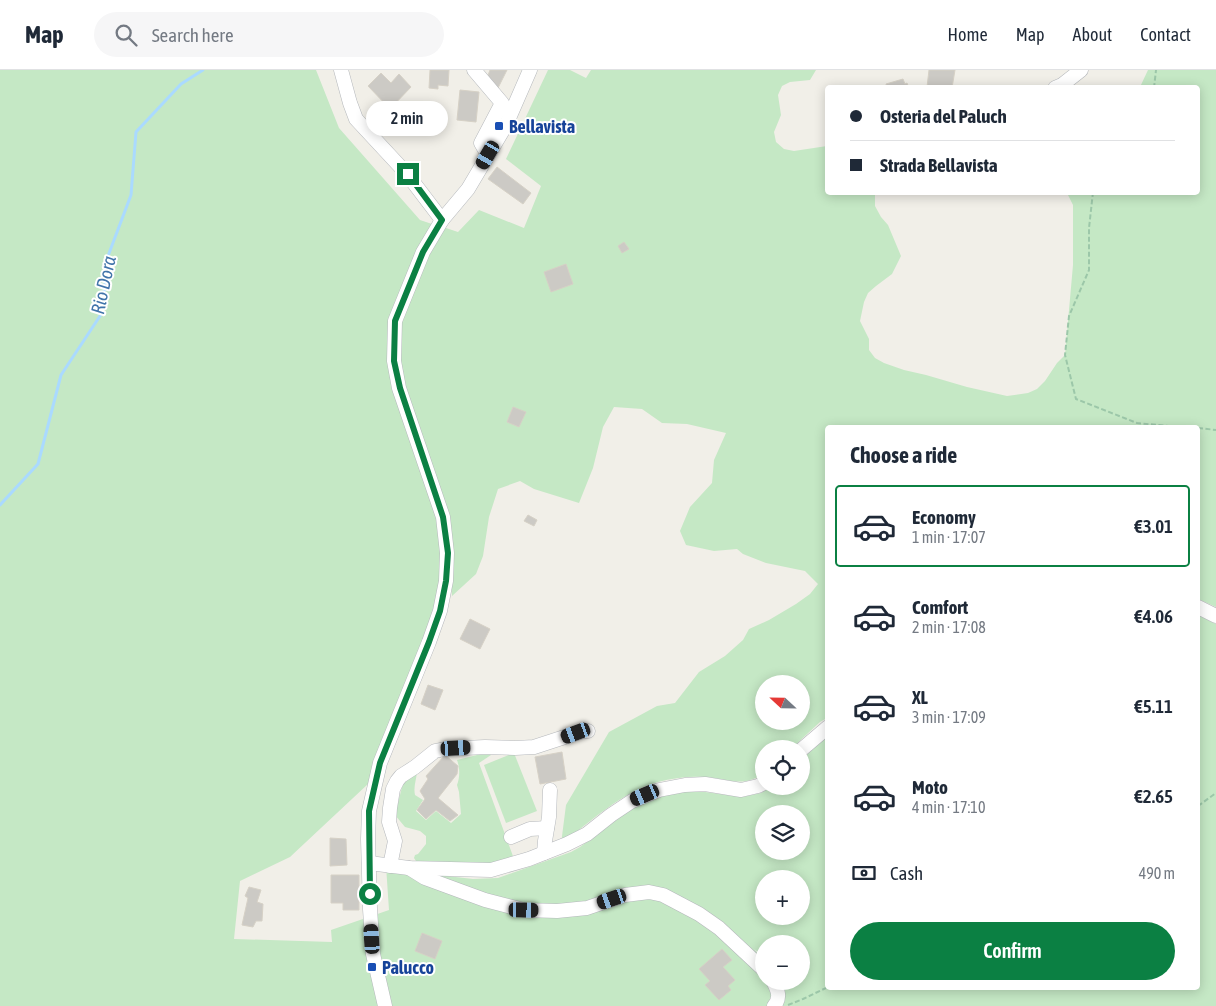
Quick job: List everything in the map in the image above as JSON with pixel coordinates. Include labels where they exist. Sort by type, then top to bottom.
[{"type":"street","points":[[341,70],[356,119],[408,174],[442,220]]},
{"type":"street","points":[[474,70],[502,103],[481,143],[488,155]]},
{"type":"street","points":[[385,1006],[373,954],[370,909],[369,811],[380,763],[440,611],[446,581],[448,553],[443,517],[400,388],[394,361],[395,321],[423,252],[442,220],[468,189],[506,125],[530,70]]},
{"type":"street","points":[[1062,85],[1081,70]]},
{"type":"street","points":[[1200,608],[1216,616]]},
{"type":"street","points":[[810,742],[825,730]]},
{"type":"street","points":[[390,866],[395,841],[389,822],[393,789],[401,776],[435,751],[476,747],[534,747],[583,731],[588,732]]},
{"type":"street","points":[[369,863],[409,868],[491,870],[529,859],[587,834],[632,801],[659,790],[684,785],[705,784],[741,790],[755,787]]},
{"type":"street","points":[[544,853],[549,817],[550,790]]},
{"type":"street","points":[[510,837],[530,829],[547,828]]},
{"type":"street","points":[[409,868],[425,878],[485,900],[524,910],[557,911],[587,908],[625,895],[649,892],[663,895],[699,914],[719,928],[755,962]]},
{"type":"street","points":[[774,1006],[779,997],[777,990]]},
{"type":"path","points":[[1154,85],[1156,70]]},
{"type":"path","points":[[1093,195],[1089,228],[1089,270],[1069,316],[1065,355],[1076,399],[1138,423],[1158,425]]},
{"type":"path","points":[[1200,428],[1216,430]]},
{"type":"path","points":[[1200,805],[1216,793]]},
{"type":"path","points":[[785,1005],[825,989]]},
{"type":"green space","points":[[0,70],[316,70],[339,128],[420,220],[435,225],[390,343],[438,518],[445,589],[368,784],[290,857],[240,881],[234,939],[332,942],[331,930],[389,910],[386,866],[437,880],[438,875],[473,879],[498,878],[571,852],[635,807],[661,796],[685,792],[705,792],[742,797],[755,794],[810,795],[810,752],[825,738],[825,990],[1200,990],[1200,616],[1216,624],[1216,1006],[0,1006]]},
{"type":"green space","points":[[548,70],[570,70],[586,78],[591,70],[816,70],[810,80],[790,82],[782,86],[778,95],[781,115],[774,132],[776,142],[784,149],[794,151],[825,146],[825,195],[875,195],[875,206],[888,225],[901,256],[892,274],[868,293],[864,302],[860,321],[869,339],[869,350],[875,358],[904,370],[1007,396],[1028,393],[1037,389],[1045,381],[1065,355],[1073,265],[1073,205],[1068,195],[1200,195],[1200,85],[1141,85],[1148,70],[1216,70],[1216,607],[1200,600],[1200,425],[825,425],[825,719],[801,740],[755,740],[755,778],[741,782],[704,777],[687,777],[675,778],[645,786],[607,808],[561,844],[566,805],[609,732],[657,706],[675,703],[699,672],[725,656],[743,640],[749,629],[796,604],[810,594],[818,584],[805,571],[766,563],[743,554],[737,549],[714,551],[686,545],[680,531],[690,507],[712,483],[714,460],[726,433],[687,424],[662,423],[642,409],[614,407],[603,427],[593,468],[579,503],[534,489],[520,481],[498,489],[489,517],[483,556],[476,574],[452,596],[447,524],[399,368],[398,321],[411,288],[443,227],[458,232],[479,210],[524,228],[541,186],[506,159]]},
{"type":"green space","points":[[490,753],[491,755],[479,763],[514,859],[491,865],[416,861],[415,855],[426,844],[426,836],[420,831],[405,827],[395,815],[402,787],[406,780],[417,770],[415,795],[423,800],[416,811],[426,820],[436,811],[451,823],[461,814],[457,785],[459,766],[457,760]]},
{"type":"green space","points":[[514,753],[537,811],[506,823],[484,765]]},
{"type":"building","points":[[430,70],[449,70],[448,86],[438,85],[438,89],[429,88]]},
{"type":"building","points":[[490,70],[507,70],[497,90],[487,78]]},
{"type":"building","points":[[929,70],[955,70],[952,85],[927,85]]},
{"type":"building","points":[[381,73],[391,83],[399,74],[411,87],[390,109],[368,86]]},
{"type":"building","points":[[903,79],[905,84],[907,83],[908,85],[886,85]]},
{"type":"building","points":[[460,90],[479,92],[476,122],[457,120]]},
{"type":"building","points":[[497,167],[531,193],[523,204],[488,179]]},
{"type":"building","points":[[624,242],[629,249],[622,253],[618,246]]},
{"type":"building","points":[[566,264],[573,284],[551,292],[544,272]]},
{"type":"building","points":[[513,407],[526,412],[519,427],[507,422]]},
{"type":"building","points":[[528,515],[537,520],[534,526],[524,521]]},
{"type":"building","points":[[470,619],[490,629],[480,649],[460,639]]},
{"type":"building","points":[[428,685],[443,690],[435,710],[421,704]]},
{"type":"building","points":[[562,752],[566,779],[540,784],[535,757]]},
{"type":"building","points":[[445,755],[458,766],[457,774],[438,798],[458,815],[450,821],[436,810],[426,819],[417,810],[425,799],[420,791],[428,779],[426,776]]},
{"type":"building","points":[[330,838],[346,839],[347,865],[330,866]]},
{"type":"building","points":[[331,875],[359,875],[359,910],[343,910],[343,903],[331,903]]},
{"type":"building","points":[[249,887],[261,890],[257,902],[263,904],[262,921],[256,921],[253,927],[242,925],[248,898],[245,896]]},
{"type":"building","points":[[422,933],[442,941],[435,959],[415,951]]},
{"type":"building","points":[[722,949],[732,960],[723,967],[735,980],[728,986],[731,990],[719,1000],[705,985],[710,981],[699,969]]},
{"type":"waterway","name":"Rio Dora","points":[[0,505],[38,464],[61,375],[102,313],[108,256],[131,195],[136,132],[181,84],[203,70]]},
{"type":"place","name":"Bellavista","points":[[499,126]]},
{"type":"place","name":"Palucco","points":[[372,967]]},
{"type":"route","points":[[370,894],[369,811],[380,763],[440,611],[446,581],[448,553],[443,517],[400,388],[394,361],[395,321],[423,252],[442,220],[408,174]]}]
